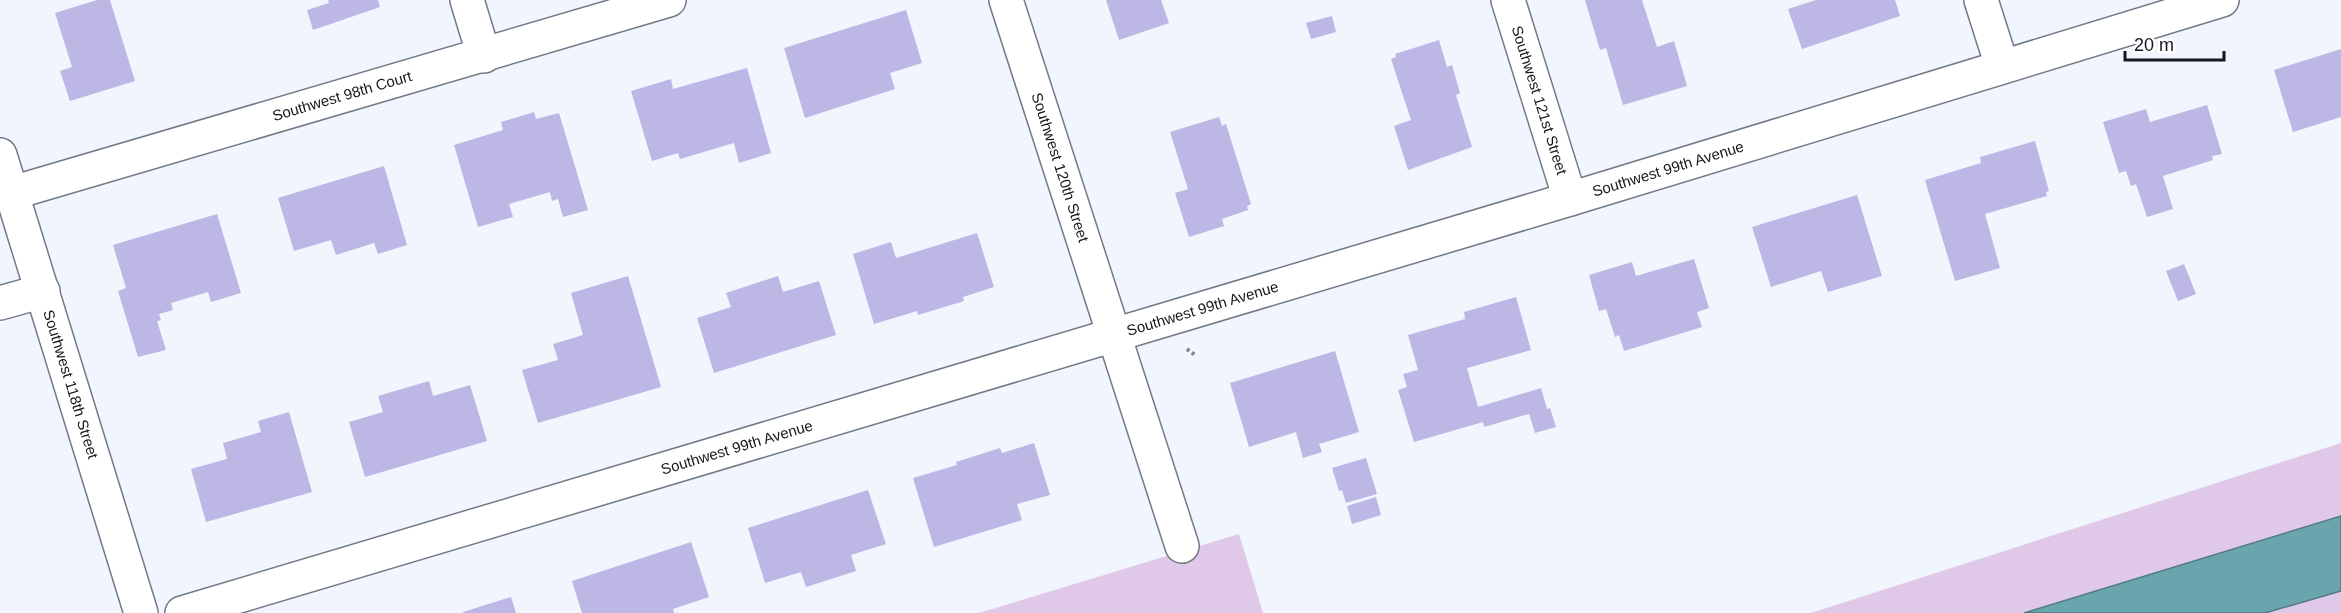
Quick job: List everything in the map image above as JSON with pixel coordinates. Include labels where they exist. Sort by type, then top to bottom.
[{"type":"street","points":[[466,0],[484,56]]},
{"type":"street","name":"Southwest 98th Court","points":[[12,193],[669,0]]},
{"type":"street","name":"Southwest 120th Street","points":[[1006,0],[1182,546]]},
{"type":"street","name":"Southwest 121st Street","points":[[1508,0],[1570,199]]},
{"type":"street","points":[[1981,0],[2002,66]]},
{"type":"street","name":"Southwest 99th Avenue","points":[[182,613],[1570,199],[2222,0]]},
{"type":"street","name":"Southwest 118th Street","points":[[0,155],[141,613]]},
{"type":"street","points":[[0,303],[43,291]]},
{"type":"shaded area","points":[[2341,443],[2341,516],[2024,613],[1811,613]]},
{"type":"shaded area","points":[[1239,534],[1263,613],[979,613]]},
{"type":"shaded area","points":[[2341,591],[2341,613],[2265,613]]},
{"type":"water","points":[[2341,516],[2341,591],[2265,613],[2024,613]]},
{"type":"building","points":[[97,0],[110,0],[135,81],[70,101],[60,71],[72,67],[55,13]]},
{"type":"building","points":[[328,0],[378,0],[380,7],[313,30],[307,10],[329,3]]},
{"type":"building","points":[[1106,0],[1161,0],[1169,23],[1119,40]]},
{"type":"building","points":[[1585,0],[1642,0],[1657,47],[1674,41],[1687,86],[1623,105],[1606,48],[1600,50]]},
{"type":"building","points":[[1816,0],[1895,0],[1900,16],[1802,49],[1788,9]]},
{"type":"building","points":[[906,10],[922,63],[890,73],[895,89],[805,118],[784,48]]},
{"type":"building","points":[[1332,16],[1336,32],[1311,39],[1306,23]]},
{"type":"building","points":[[1439,40],[1447,67],[1452,65],[1460,93],[1456,95],[1472,147],[1408,170],[1394,126],[1411,120],[1391,59],[1396,57],[1395,54]]},
{"type":"building","points":[[2341,49],[2341,117],[2293,132],[2274,70]]},
{"type":"building","points":[[747,68],[771,153],[739,163],[734,143],[680,159],[678,153],[652,161],[631,91],[671,79],[673,89]]},
{"type":"building","points":[[2207,105],[2222,154],[2212,156],[2213,160],[2163,176],[2173,209],[2147,217],[2136,184],[2131,186],[2126,171],[2119,173],[2103,122],[2146,109],[2150,122]]},
{"type":"building","points":[[534,112],[536,119],[559,113],[588,210],[563,217],[558,199],[552,201],[550,192],[509,204],[513,217],[478,227],[454,145],[503,130],[501,122]]},
{"type":"building","points":[[1219,117],[1222,126],[1226,124],[1251,204],[1247,206],[1248,210],[1222,219],[1224,226],[1189,237],[1175,193],[1188,189],[1170,132]]},
{"type":"building","points":[[2035,141],[2049,191],[2046,192],[2047,196],[1985,214],[2000,268],[1955,281],[1925,180],[1981,163],[1980,157]]},
{"type":"building","points":[[384,166],[407,245],[378,254],[374,243],[336,255],[331,240],[294,251],[278,198]]},
{"type":"building","points":[[1857,195],[1882,276],[1828,292],[1821,271],[1771,287],[1752,227]]},
{"type":"building","points":[[217,214],[241,293],[211,302],[208,292],[171,303],[173,310],[159,314],[161,320],[157,321],[166,350],[138,357],[118,291],[126,288],[113,245]]},
{"type":"building","points":[[977,233],[994,287],[963,297],[964,301],[918,315],[917,311],[874,324],[853,254],[891,242],[896,258]]},
{"type":"building","points":[[1694,259],[1709,308],[1697,312],[1702,327],[1624,351],[1619,335],[1615,337],[1606,309],[1599,311],[1589,275],[1632,262],[1636,276]]},
{"type":"building","points":[[2184,264],[2196,294],[2178,301],[2166,271]]},
{"type":"building","points":[[628,276],[661,387],[538,423],[522,370],[558,360],[553,344],[583,335],[571,293]]},
{"type":"building","points":[[778,276],[783,292],[819,281],[836,335],[714,373],[697,318],[731,307],[726,293]]},
{"type":"building","points":[[1516,297],[1531,350],[1467,368],[1478,407],[1541,388],[1547,409],[1550,408],[1556,427],[1535,433],[1529,414],[1484,427],[1483,422],[1414,442],[1398,390],[1407,387],[1403,374],[1418,370],[1408,335],[1465,319],[1464,312]]},
{"type":"building","points":[[1335,351],[1359,432],[1319,444],[1322,452],[1303,458],[1296,432],[1249,447],[1230,383]]},
{"type":"building","points":[[429,381],[433,396],[470,385],[487,441],[365,477],[349,422],[383,412],[378,396]]},
{"type":"building","points":[[289,412],[312,492],[206,522],[191,469],[227,459],[223,443],[261,432],[258,421]]},
{"type":"building","points":[[1034,443],[1050,495],[1017,504],[1022,520],[934,547],[913,478],[957,465],[956,462],[1000,448],[1002,453]]},
{"type":"building","points":[[1366,458],[1377,494],[1346,503],[1342,490],[1339,491],[1332,468]]},
{"type":"building","points":[[868,490],[886,544],[851,555],[856,571],[806,587],[801,572],[765,583],[748,528]]},
{"type":"building","points":[[1376,497],[1381,515],[1352,524],[1347,506]]},
{"type":"building","points":[[691,542],[709,597],[673,609],[674,613],[582,613],[572,581]]},
{"type":"building","points":[[511,597],[516,613],[463,613],[463,612]]}]
